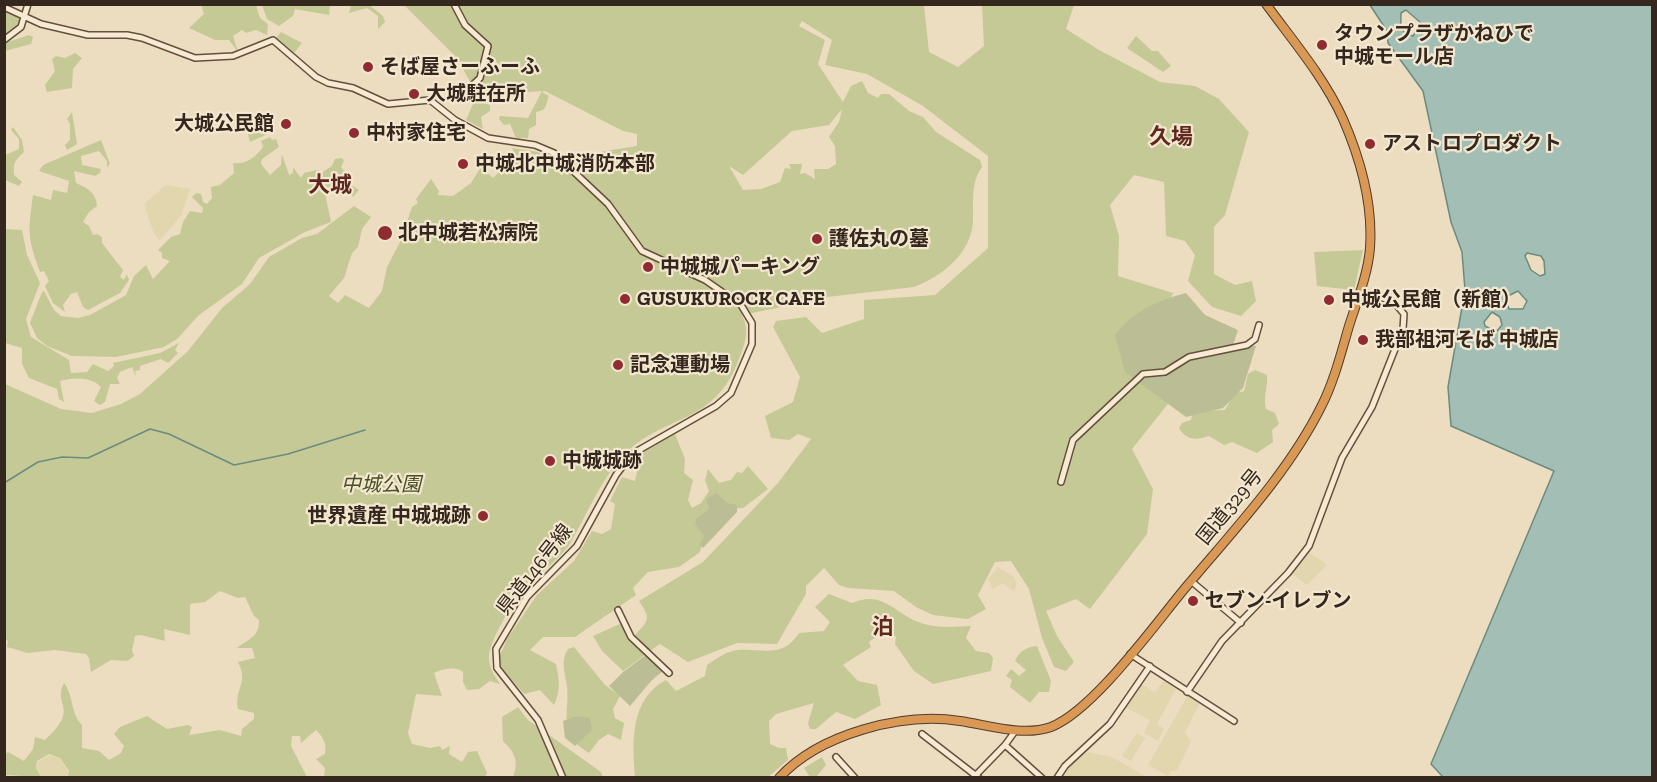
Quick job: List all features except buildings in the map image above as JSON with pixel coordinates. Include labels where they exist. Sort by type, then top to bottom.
[{"type":"highway","name":"国道329号","points":[[779,777],[809,753],[856,733],[892,723],[944,719],[1016,730],[1051,727],[1076,713],[1130,654],[1268,488],[1317,414],[1330,387],[1370,250],[1367,197],[1353,145],[1327,88],[1266,4]]},
{"type":"street","points":[[4,40],[17,31],[25,17],[28,4]]},
{"type":"street","points":[[454,4],[465,25],[488,46],[480,78],[463,94]]},
{"type":"street","name":"県道146号線","points":[[4,7],[25,17],[88,34],[127,35],[142,38],[195,58],[237,56],[273,40],[316,77],[328,83],[353,88],[388,104],[430,100],[455,120],[488,138],[535,145],[554,153],[608,204],[642,251],[698,275],[736,300],[748,313],[753,323],[753,338],[731,393],[716,406],[632,454],[616,475],[577,546],[527,597],[496,649],[497,668],[538,720],[563,777]]},
{"type":"street","points":[[1187,692],[1222,641],[1302,558],[1309,546],[1342,458],[1372,407],[1403,329],[1404,314],[1400,307],[1386,297],[1359,291]]},
{"type":"street","points":[[1061,482],[1073,440],[1143,374],[1165,372],[1189,357],[1247,345],[1255,339],[1259,325]]},
{"type":"street","points":[[1191,581],[1241,623]]},
{"type":"street","points":[[618,610],[631,637],[669,673]]},
{"type":"street","points":[[1130,654],[1232,720]]},
{"type":"street","points":[[1057,777],[1065,766],[1110,724],[1150,666]]},
{"type":"street","points":[[922,734],[976,776],[1016,730]]},
{"type":"street","points":[[1005,745],[1042,777]]},
{"type":"street","points":[[836,757],[855,777]]},
{"type":"shaded area","points":[[166,185],[190,189],[181,216],[160,240],[154,234],[144,204]]},
{"type":"shaded area","points":[[1310,553],[1327,565],[1307,585],[1292,573]]},
{"type":"shaded area","points":[[998,567],[1013,576],[1017,584],[1014,591],[1002,583],[993,589],[988,579]]},
{"type":"shaded area","points":[[1164,680],[1176,689],[1157,724],[1164,729],[1158,741],[1144,733],[1150,720],[1126,708],[1141,684],[1160,696],[1155,692]]},
{"type":"shaded area","points":[[1188,695],[1200,702],[1185,733],[1191,741],[1177,771],[1171,771],[1168,776],[1148,765]]},
{"type":"shaded area","points":[[1137,733],[1145,738],[1131,761],[1122,756]]},
{"type":"shaded area","points":[[1087,752],[1112,757],[1147,777],[1059,778],[1070,764]]},
{"type":"shaded area","points":[[49,755],[59,758],[71,776],[42,777],[36,768],[38,762]]},
{"type":"green space","points":[[201,4],[256,5],[260,18],[268,24],[267,35],[256,30],[246,33],[242,30],[233,36],[238,52],[229,40],[215,40],[189,28],[204,14]]},
{"type":"green space","points":[[262,5],[330,5],[329,15],[295,9],[293,16],[279,26],[267,19]]},
{"type":"green space","points":[[351,5],[369,5],[383,16],[385,22],[378,29],[378,16],[367,8],[349,13]]},
{"type":"green space","name":"中城公園","points":[[404,5],[924,5],[929,52],[958,67],[984,46],[982,5],[1074,5],[1066,29],[1099,50],[1160,82],[1195,86],[1219,99],[1249,132],[1225,215],[1214,227],[1214,274],[1235,285],[1252,281],[1256,301],[1241,316],[1212,307],[1188,281],[1195,255],[1185,241],[1166,236],[1164,182],[1134,175],[1110,205],[1119,236],[1118,276],[1173,293],[1151,346],[1204,373],[1167,405],[1132,449],[1153,489],[1147,534],[1090,609],[1076,599],[1046,611],[1057,636],[1074,662],[1066,671],[1054,667],[1042,638],[1029,589],[1011,561],[995,562],[978,595],[986,609],[968,619],[933,615],[916,607],[894,591],[848,588],[839,585],[824,568],[806,586],[806,594],[777,644],[737,643],[688,662],[660,644],[650,651],[635,635],[647,619],[639,601],[703,562],[778,483],[811,439],[798,434],[789,440],[771,438],[765,416],[793,402],[800,377],[773,327],[776,321],[806,317],[822,333],[864,319],[864,300],[935,295],[988,248],[988,156],[923,106],[867,74],[825,65],[832,40],[802,21],[799,26],[825,40],[818,64],[843,102],[851,86],[862,81],[868,93],[878,98],[881,94],[889,94],[909,111],[923,117],[936,132],[980,160],[982,167],[974,187],[973,222],[967,244],[945,270],[914,287],[810,299],[802,303],[742,315],[746,327],[745,343],[728,381],[716,397],[702,408],[654,432],[622,457],[601,487],[570,544],[530,583],[511,608],[498,631],[490,652],[490,667],[500,684],[490,681],[479,689],[467,690],[463,682],[463,672],[449,669],[434,673],[442,696],[416,694],[408,733],[412,744],[430,748],[440,746],[442,750],[450,746],[449,754],[462,762],[468,752],[477,751],[487,773],[485,777],[324,777],[325,768],[316,759],[325,754],[325,744],[316,730],[301,743],[300,736],[292,736],[291,746],[307,777],[68,777],[69,771],[60,758],[49,754],[37,761],[36,768],[41,777],[5,775],[5,755],[8,752],[24,761],[33,749],[35,737],[45,740],[56,729],[64,714],[61,691],[64,683],[82,725],[82,748],[99,751],[109,760],[121,753],[124,746],[114,734],[120,727],[147,716],[167,729],[188,725],[192,727],[189,735],[220,730],[241,736],[242,729],[254,719],[254,713],[238,709],[237,702],[242,676],[238,662],[255,658],[252,648],[237,648],[255,634],[259,620],[254,616],[245,597],[238,598],[220,591],[205,602],[190,604],[190,635],[164,629],[165,641],[141,635],[135,636],[132,650],[134,656],[127,661],[111,660],[91,672],[89,658],[86,654],[55,650],[28,653],[7,647],[8,641],[4,638],[5,384],[61,409],[92,413],[121,404],[140,394],[188,351],[222,308],[250,284],[269,257],[302,238],[317,234],[354,206],[371,217],[362,229],[358,247],[352,253],[344,278],[329,296],[338,303],[345,295],[369,308],[382,291],[387,267],[400,242],[412,207],[418,203],[416,199],[431,179],[439,191],[438,195],[453,196],[471,183],[481,167],[493,178],[503,168],[512,168],[517,160],[512,148],[538,152],[563,171],[584,161],[587,154],[637,146],[637,134],[623,131],[545,91],[542,92],[549,96],[543,110],[536,112],[536,125],[529,129],[528,138],[516,138],[510,124],[504,125],[499,119],[500,116],[528,118],[542,91],[478,96],[457,58]],"holes":[[[842,109],[839,122],[829,137],[835,146],[836,164],[828,169],[814,169],[815,179],[805,173],[800,174],[802,164],[789,164],[791,169],[785,168],[780,182],[761,189],[743,190],[729,166],[743,175],[792,131],[829,125]]]},
{"type":"green space","points":[[5,11],[20,18],[16,26],[5,36]]},
{"type":"green space","points":[[281,32],[302,43],[294,53],[276,38]]},
{"type":"green space","points":[[29,35],[33,37],[31,44],[5,51],[5,43]]},
{"type":"green space","points":[[1136,36],[1152,51],[1158,51],[1171,66],[1163,72],[1127,48]]},
{"type":"green space","points":[[75,53],[82,58],[73,69],[72,88],[47,92],[45,85],[55,71],[52,59],[56,56],[65,58]]},
{"type":"green space","points":[[466,98],[490,105],[490,111],[481,117],[483,129],[466,120],[473,104]]},
{"type":"green space","points":[[72,112],[77,144],[67,150],[65,145],[70,140],[70,124],[67,119]]},
{"type":"green space","points":[[246,117],[263,120],[270,124],[274,131],[250,142],[244,120]]},
{"type":"green space","points":[[13,127],[22,140],[24,152],[14,165],[14,175],[22,182],[19,186],[5,180],[5,155],[19,149],[19,139],[11,130]]},
{"type":"green space","points":[[270,137],[272,140],[276,139],[279,147],[262,159],[261,164],[270,175],[281,165],[282,154],[289,175],[293,173],[293,167],[301,178],[304,173],[317,170],[321,173],[332,166],[335,159],[342,158],[344,161],[341,167],[347,175],[345,181],[359,190],[353,197],[348,192],[341,196],[323,184],[331,222],[305,232],[259,258],[242,284],[199,315],[177,339],[164,347],[116,357],[72,356],[47,346],[37,338],[30,323],[42,292],[44,291],[54,310],[61,316],[78,318],[90,315],[126,295],[134,276],[146,265],[153,279],[170,261],[162,258],[162,253],[158,250],[171,237],[180,234],[183,222],[190,211],[202,213],[203,208],[192,197],[196,193],[201,194],[203,202],[207,204],[212,198],[211,187],[220,185],[234,173],[233,163],[242,163],[254,157],[263,147],[261,141]]},
{"type":"green space","points":[[101,140],[110,164],[107,167],[107,161],[99,151],[81,156],[82,165],[101,169],[100,173],[95,176],[74,171],[76,183],[91,192],[97,206],[89,212],[83,222],[89,226],[93,235],[97,234],[102,237],[102,243],[123,270],[120,277],[124,280],[127,274],[129,280],[120,293],[88,310],[83,307],[77,292],[71,294],[63,305],[65,312],[53,303],[45,286],[49,281],[44,271],[40,272],[33,250],[30,226],[33,195],[51,200],[53,190],[67,193],[69,181],[39,171],[43,165]]},
{"type":"green space","points":[[4,229],[22,230],[27,255],[40,283],[26,319],[31,337],[69,360],[71,373],[87,372],[93,364],[108,371],[114,366],[113,363],[160,353],[179,343],[175,350],[178,353],[168,363],[161,359],[140,366],[140,370],[135,371],[136,377],[132,367],[120,372],[117,378],[120,384],[110,384],[105,402],[100,405],[94,401],[101,387],[93,381],[71,379],[60,381],[64,402],[59,399],[57,389],[29,378],[22,364],[22,348],[5,343]]},
{"type":"green space","points":[[1363,250],[1354,290],[1317,286],[1314,252]]},
{"type":"green space","points":[[1186,293],[1205,315],[1238,330],[1233,345],[1256,346],[1243,388],[1223,408],[1186,417],[1125,372],[1115,335],[1130,319],[1146,308]]},
{"type":"green space","points":[[1255,370],[1267,375],[1266,409],[1275,413],[1279,424],[1272,430],[1273,442],[1257,453],[1232,442],[1224,445],[1209,436],[1192,438],[1182,432],[1179,428],[1182,423],[1191,420],[1193,411],[1225,410],[1234,394],[1244,391],[1248,374]]},
{"type":"green space","points":[[675,434],[685,459],[684,473],[693,480],[688,500],[692,508],[701,503],[709,491],[705,480],[708,469],[719,483],[731,480],[737,472],[742,473],[748,466],[768,489],[743,508],[712,510],[700,552],[679,567],[648,572],[633,588],[636,595],[575,637],[543,637],[530,650],[556,664],[559,684],[556,700],[554,705],[540,690],[524,694],[502,669],[499,658],[507,639],[537,595],[574,561],[592,531],[602,534],[611,529],[615,504],[610,501],[622,477],[635,481],[641,454]]},
{"type":"green space","points":[[717,493],[727,503],[737,505],[737,512],[703,548],[700,545],[704,536],[695,524],[697,518],[709,509],[706,499]]},
{"type":"green space","points":[[829,594],[852,603],[873,599],[882,601],[924,624],[941,627],[971,626],[966,638],[976,651],[989,653],[993,658],[991,671],[933,684],[914,671],[895,644],[896,637],[887,629],[869,642],[871,647],[843,665],[858,681],[877,685],[881,705],[855,719],[836,712],[816,729],[810,729],[808,723],[814,703],[776,714],[769,721],[770,744],[786,748],[788,760],[768,777],[635,777],[636,722],[646,698],[654,688],[666,680],[676,691],[705,676],[707,665],[729,652],[779,649],[793,641],[799,633],[824,631],[830,622],[815,607]]},
{"type":"green space","points":[[624,622],[626,636],[646,654],[623,671],[602,651],[593,636]]},
{"type":"green space","points":[[1037,646],[1051,681],[1049,692],[1039,692],[1030,703],[1010,687],[1012,680],[1006,676],[1011,669],[1019,676],[1026,670],[1015,661],[1024,650]]},
{"type":"green space","points":[[574,647],[605,685],[620,696],[613,709],[615,718],[624,723],[621,740],[608,734],[599,740],[589,753],[579,746],[568,731],[564,663],[568,649]]},
{"type":"green space","points":[[647,654],[663,671],[652,680],[630,706],[609,686]]},
{"type":"green space","points":[[518,707],[528,720],[601,772],[603,777],[513,777],[516,761],[513,753],[503,741],[502,717]]},
{"type":"green space","points":[[577,716],[590,718],[592,730],[575,746],[565,738],[563,721]]},
{"type":"green space","points":[[822,757],[826,765],[816,777],[810,777],[804,768]]},
{"type":"water","points":[[1370,5],[1652,5],[1652,777],[1443,777],[1431,764],[1554,471],[1451,426],[1448,387],[1465,290],[1462,252],[1451,222],[1423,91],[1388,43],[1387,31]],"holes":[[[1406,10],[1421,23],[1413,36],[1403,30],[1401,13]],[[1527,253],[1541,256],[1544,261],[1545,274],[1540,276],[1531,270],[1525,256]],[[1518,291],[1527,301],[1523,309],[1509,309],[1506,300],[1508,296]],[[1492,312],[1500,317],[1502,325],[1496,332],[1485,326],[1484,322]]]},
{"type":"waterway","points":[[4,483],[38,462],[62,457],[88,458],[150,429],[169,434],[234,465],[288,454],[365,430]]},
{"type":"place","name":"タウンプラザかねひで 中城モール店","points":[[1322,45]]},
{"type":"place","name":"そば屋さーふーふ","points":[[368,67]]},
{"type":"place","name":"大城駐在所","points":[[414,94]]},
{"type":"place","name":"大城公民館","points":[[286,124]]},
{"type":"place","name":"中村家住宅","points":[[354,133]]},
{"type":"place","name":"アストロプロダクト","points":[[1370,144]]},
{"type":"place","name":"中城北中城消防本部","points":[[463,164]]},
{"type":"place","name":"北中城若松病院","points":[[385,233]]},
{"type":"place","name":"護佐丸の墓","points":[[817,239]]},
{"type":"place","name":"中城城パーキング","points":[[648,267]]},
{"type":"place","name":"GUSUKUROCK CAFE","points":[[625,299]]},
{"type":"place","name":"中城公民館（新館）","points":[[1329,300]]},
{"type":"place","name":"我部祖河そば 中城店","points":[[1363,340]]},
{"type":"place","name":"記念運動場","points":[[618,365]]},
{"type":"place","name":"中城城跡","points":[[550,461]]},
{"type":"place","name":"世界遺産 中城城跡","points":[[483,516]]},
{"type":"place","name":"セブン-イレブン","points":[[1193,601]]},
{"type":"district","name":"久場","points":[[1171,138]]},
{"type":"district","name":"大城","points":[[330,186]]},
{"type":"district","name":"泊","points":[[883,628]]}]
